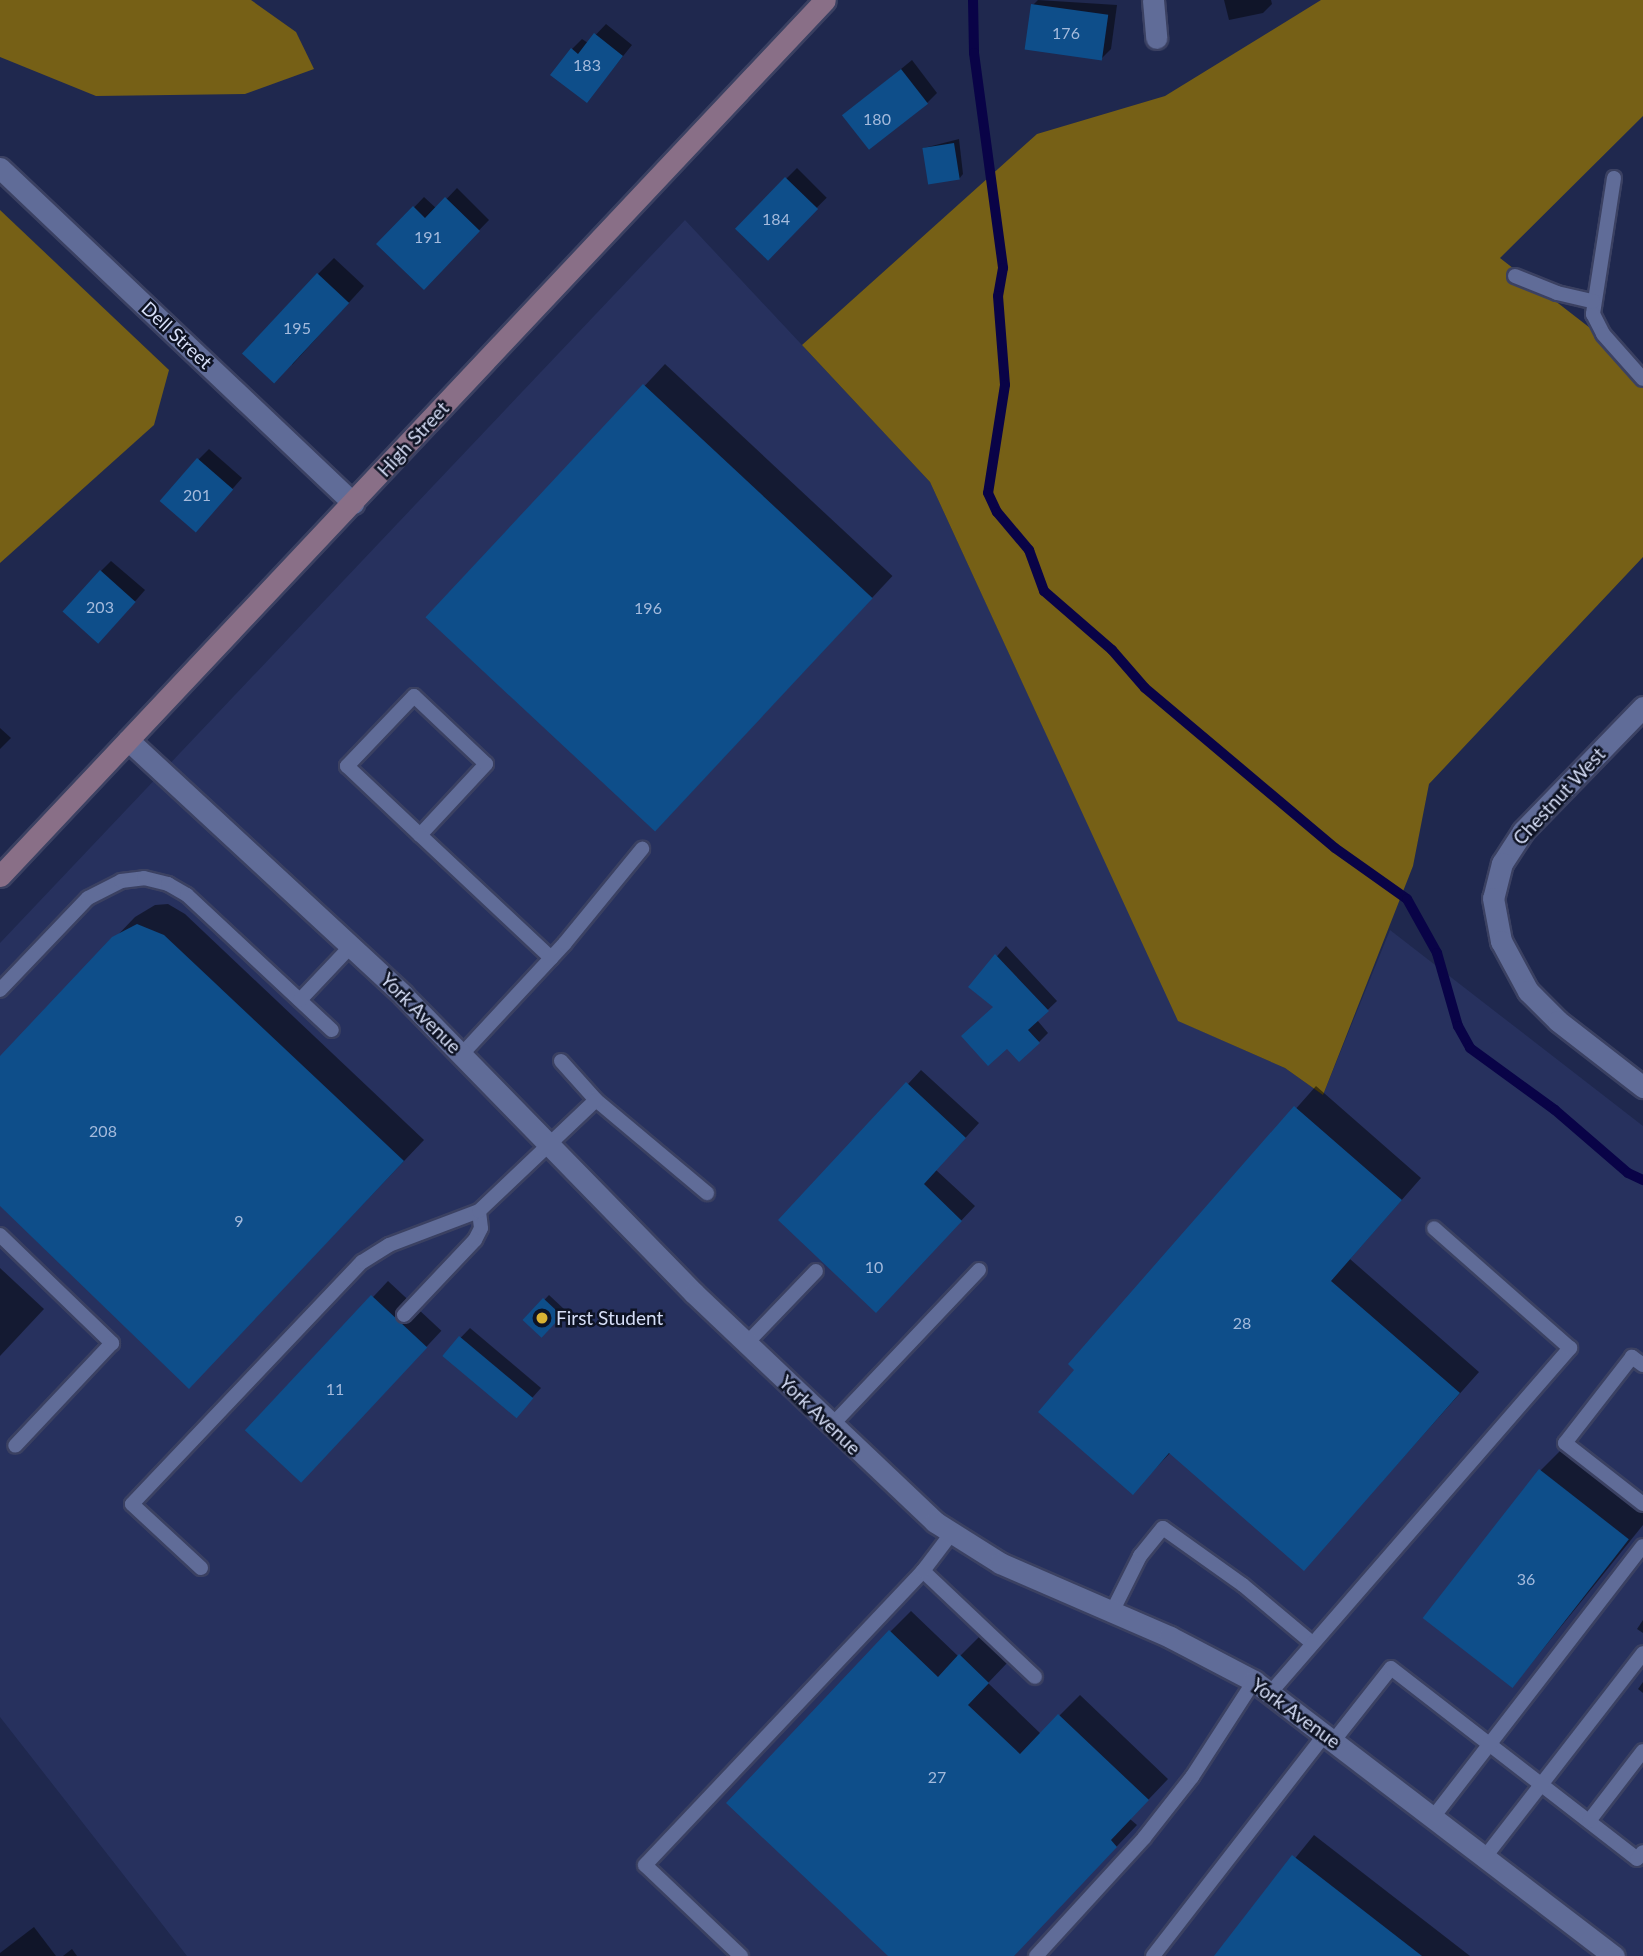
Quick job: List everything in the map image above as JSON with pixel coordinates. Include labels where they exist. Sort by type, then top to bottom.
[{"type":"main road","name":"High Street","points":[[0,876],[825,0]]},
{"type":"street","points":[[1153,0],[1156,38]]},
{"type":"street","name":"Dell Street","points":[[0,168],[353,503]]},
{"type":"street","name":"Chestnut West","points":[[1643,707],[1523,831],[1502,863],[1493,898],[1501,941],[1528,991],[1558,1021],[1643,1087]]},
{"type":"street","name":"York Avenue","points":[[128,740],[352,945],[746,1344],[950,1534],[1023,1574],[1112,1612],[1263,1687],[1614,1956]]},
{"type":"lane","points":[[1614,178],[1592,301],[1599,328],[1643,379]]},
{"type":"lane","points":[[1515,276],[1557,293],[1592,301]]},
{"type":"lane","points":[[420,835],[486,764],[414,696],[347,766],[420,835],[551,958]]},
{"type":"lane","points":[[462,1054],[551,958],[642,849]]},
{"type":"lane","points":[[0,990],[88,898],[121,881],[144,878],[168,884],[187,895],[332,1030]]},
{"type":"lane","points":[[300,1000],[352,945]]},
{"type":"lane","points":[[561,1061],[596,1100],[707,1193]]},
{"type":"lane","points":[[201,1568],[132,1504],[362,1262],[389,1245],[479,1211],[596,1100]]},
{"type":"lane","points":[[404,1315],[475,1240],[481,1228],[479,1211]]},
{"type":"lane","points":[[1036,1956],[1152,1829],[1263,1687],[1311,1643],[1570,1348],[1434,1228]]},
{"type":"lane","points":[[0,1235],[112,1343],[15,1446]]},
{"type":"lane","points":[[831,1426],[979,1270]]},
{"type":"lane","points":[[746,1344],[816,1271]]},
{"type":"lane","points":[[1643,1365],[1632,1357],[1564,1443],[1643,1504]]},
{"type":"lane","points":[[1112,1612],[1140,1556],[1163,1528],[1243,1585],[1311,1643]]},
{"type":"lane","points":[[741,1956],[645,1865],[923,1572],[950,1534]]},
{"type":"lane","points":[[1434,1816],[1643,1546]]},
{"type":"lane","points":[[923,1572],[1035,1677]]},
{"type":"lane","points":[[1485,1857],[1643,1653]]},
{"type":"lane","points":[[1153,1956],[1330,1736],[1391,1668],[1637,1859],[1643,1852]]},
{"type":"lane","points":[[1589,1821],[1643,1751]]},
{"type":"shaded area","points":[[0,0],[251,0],[296,32],[314,69],[245,94],[96,96],[0,57]]},
{"type":"shaded area","points":[[1321,0],[1643,0],[1643,116],[1500,258],[1643,369],[1643,557],[1429,784],[1413,866],[1323,1095],[1285,1068],[1178,1021],[930,482],[802,345],[1037,134],[1165,96]]},
{"type":"shaded area","points":[[0,210],[169,370],[154,425],[0,563]]},
{"type":"shaded area","points":[[685,220],[930,482],[1179,1021],[1285,1068],[1323,1095],[1390,930],[1643,1126],[1643,1956],[187,1956],[0,1717],[0,943]]},
{"type":"building","points":[[1031,4],[1108,15],[1102,60],[1025,50]]},
{"type":"building","points":[[594,33],[623,56],[587,103],[550,75],[571,48],[578,54]]},
{"type":"building","points":[[901,69],[928,104],[869,150],[842,115]]},
{"type":"building","points":[[954,143],[960,180],[928,185],[922,148]]},
{"type":"building","points":[[785,177],[818,209],[768,261],[735,229]]},
{"type":"building","points":[[445,197],[480,231],[424,290],[376,244],[413,206],[425,218]]},
{"type":"building","points":[[317,273],[349,303],[274,383],[242,353]]},
{"type":"building","points":[[643,384],[873,598],[655,831],[425,617]]},
{"type":"building","points":[[197,458],[233,489],[196,533],[160,501]]},
{"type":"building","points":[[100,570],[136,602],[98,644],[63,612]]},
{"type":"building","points":[[137,924],[164,935],[404,1161],[189,1389],[0,1206],[0,1056],[112,937]]},
{"type":"building","points":[[995,954],[1049,1011],[1028,1030],[1040,1043],[1019,1062],[1007,1049],[988,1066],[961,1036],[993,1007],[968,987]]},
{"type":"building","points":[[906,1082],[966,1138],[924,1184],[962,1221],[876,1313],[778,1220]]},
{"type":"building","points":[[1294,1106],[1402,1200],[1331,1281],[1460,1393],[1304,1571],[1169,1453],[1133,1495],[1038,1412],[1074,1370],[1068,1364]]},
{"type":"building","points":[[371,1295],[427,1348],[301,1483],[245,1430]]},
{"type":"building","name":"First Student","points":[[543,1298],[562,1316],[542,1338],[523,1320]]},
{"type":"building","points":[[459,1336],[533,1398],[517,1418],[442,1356]]},
{"type":"building","points":[[1539,1469],[1629,1539],[1512,1688],[1423,1618]]},
{"type":"building","points":[[889,1630],[938,1677],[959,1654],[989,1683],[968,1705],[1020,1754],[1058,1714],[1149,1800],[1111,1840],[1117,1847],[1014,1956],[888,1956],[726,1803]]},
{"type":"building","points":[[1292,1855],[1422,1956],[1214,1956]]},
{"type":"waterway","points":[[973,0],[974,53],[1003,268],[998,296],[1005,385],[988,493],[997,512],[1029,550],[1044,591],[1112,650],[1145,688],[1335,848],[1407,899],[1437,953],[1458,1026],[1470,1048],[1555,1110],[1628,1173],[1643,1180]]},
{"type":"place","name":"First Student","points":[[542,1318]]}]
